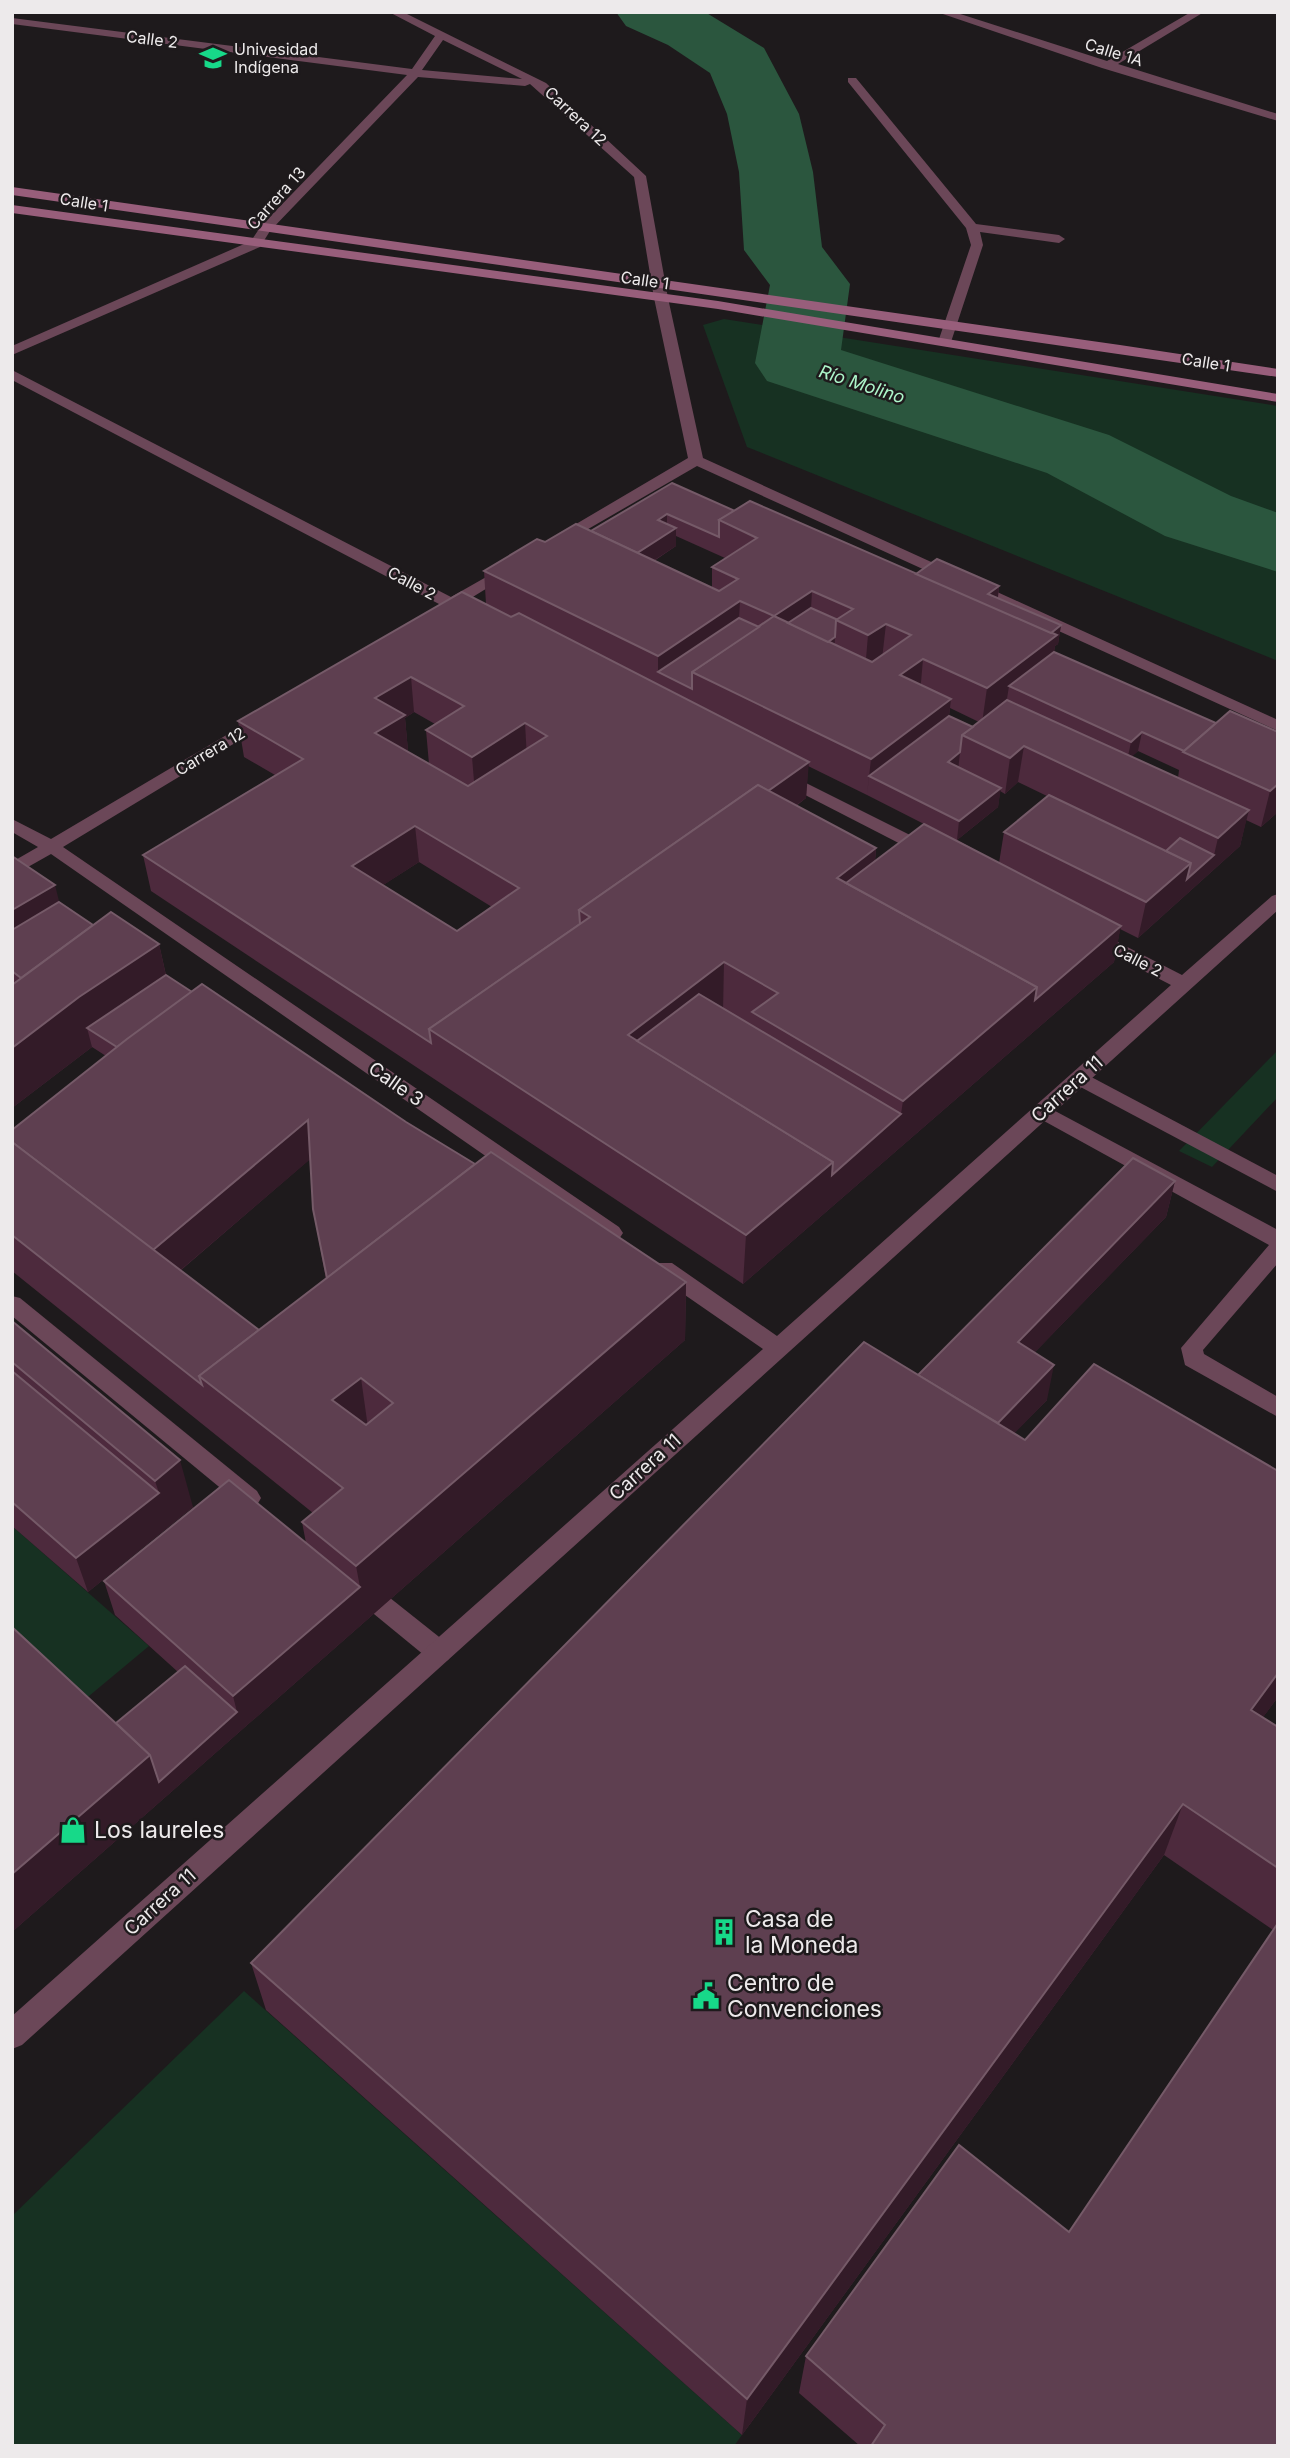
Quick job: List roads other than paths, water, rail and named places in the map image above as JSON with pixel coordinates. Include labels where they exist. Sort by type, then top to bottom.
[{"type":"main road","name":"Calle 1","points":[[12,191],[265,229],[725,290],[1278,373]]},
{"type":"main road","name":"Calle 1","points":[[12,209],[718,306],[1278,398]]},
{"type":"street","name":"Carrera 12","points":[[394,12],[541,85],[639,176],[661,298]]},
{"type":"street","name":"Calle 1A","points":[[943,12],[1106,66],[1278,118]]},
{"type":"street","points":[[1106,66],[1199,12]]},
{"type":"street","name":"Calle 2","points":[[12,21],[415,73],[541,85]]},
{"type":"street","name":"Carrera 13","points":[[12,351],[256,244],[265,229],[415,73],[440,37]]},
{"type":"street","points":[[852,80],[972,227],[977,245],[945,342]]},
{"type":"street","points":[[972,227],[1059,239]]},
{"type":"street","name":"Calle 1","points":[[661,298],[696,460]]},
{"type":"street","name":"Calle 2","points":[[12,374],[488,622]]},
{"type":"street","points":[[544,549],[696,460],[1278,726]]},
{"type":"street","points":[[428,618],[521,563]]},
{"type":"street","name":"Carrera 12","points":[[12,870],[275,711]]},
{"type":"street","points":[[769,768],[940,857]]},
{"type":"street","name":"Calle 3","points":[[12,824],[52,847],[628,1245]]},
{"type":"street","name":"Carrera 11","points":[[12,2035],[1278,900]]},
{"type":"street","name":"Calle 2","points":[[1074,927],[1184,984]]},
{"type":"street","points":[[1080,1078],[1278,1185]]},
{"type":"street","points":[[1042,1111],[1278,1240]]},
{"type":"street","points":[[1278,1248],[1192,1348],[1191,1354],[1193,1359],[1278,1408]]},
{"type":"street","points":[[651,1261],[778,1348]]},
{"type":"street","points":[[12,1304],[268,1513]]},
{"type":"street","points":[[343,1574],[439,1652]]},
{"type":"waterway","name":"Río Molino","points":[[649,12],[692,31],[740,62],[763,114],[776,172],[783,250],[810,284],[797,363],[1078,454],[1198,516],[1278,544]]},
{"type":"place","name":"Univesidad Indígena","points":[[213,58]]},
{"type":"place","name":"Los laureles","points":[[73,1830]]},
{"type":"place","name":"Casa de la Moneda","points":[[724,1932]]},
{"type":"place","name":"Centro de Convenciones","points":[[706,1996]]}]
